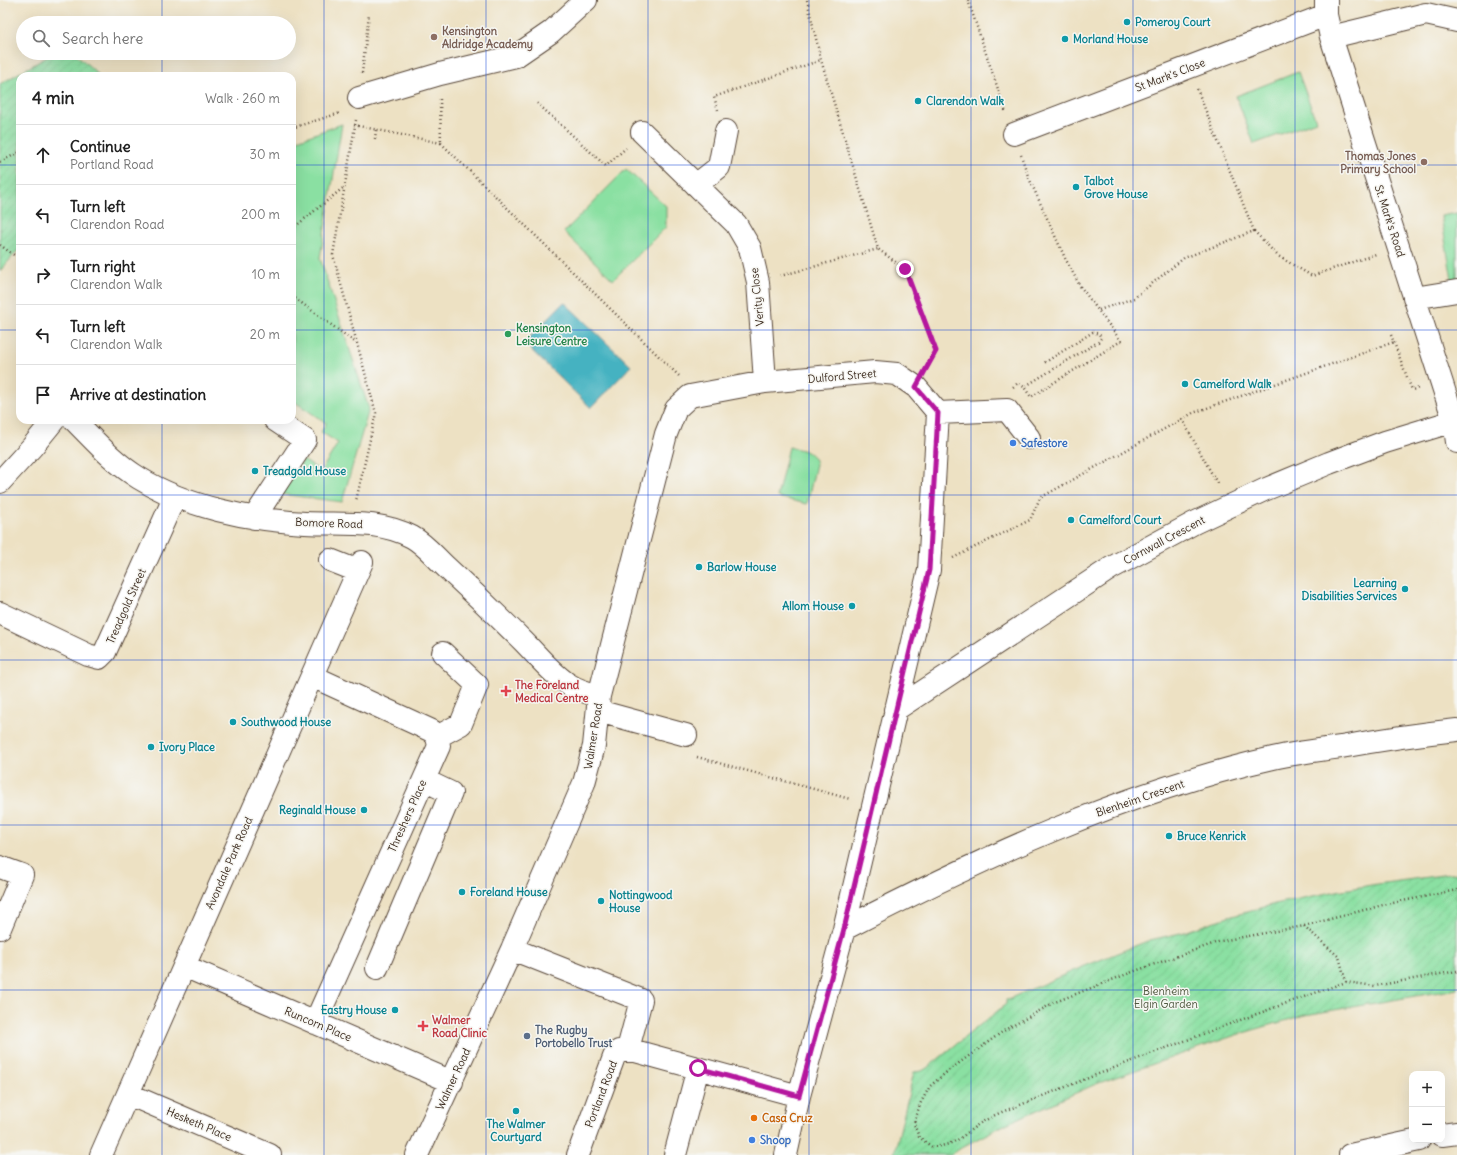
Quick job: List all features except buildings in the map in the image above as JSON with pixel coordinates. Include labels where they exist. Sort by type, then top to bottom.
[{"type":"street","points":[[358,102],[440,74],[516,56],[551,32],[586,0]]},
{"type":"street","name":"St Mark's Close","points":[[1014,134],[1189,67],[1326,8]]},
{"type":"street","name":"St. Mark's Road","points":[[1326,8],[1331,37],[1441,381],[1456,420],[1457,442]]},
{"type":"street","points":[[1331,37],[1426,14],[1457,21]]},
{"type":"street","points":[[696,185],[719,167],[726,131]]},
{"type":"street","name":"Verity Close","points":[[642,132],[736,224],[750,248],[758,282],[765,382]]},
{"type":"street","points":[[1414,298],[1457,291]]},
{"type":"street","name":"Dulford Street","points":[[765,382],[875,372],[897,374],[916,387],[938,413]]},
{"type":"street","name":"Walmer Road","points":[[416,1155],[452,1082],[584,783],[594,746],[599,704],[666,434],[676,409],[690,396],[765,382]]},
{"type":"street","points":[[786,1155],[799,1096],[844,929],[929,570],[938,413],[1007,410],[1029,438]]},
{"type":"street","name":"Cornwall Crescent","points":[[895,710],[1111,568],[1194,523],[1229,506],[1336,460],[1385,442],[1456,420]]},
{"type":"street","points":[[0,482],[51,424]]},
{"type":"street","name":"Bomore Road","points":[[78,424],[116,461],[138,477],[175,496],[254,518],[282,522],[323,524],[351,523],[390,530],[413,537],[490,608],[555,674],[567,684],[582,691],[599,704],[686,735]]},
{"type":"street","points":[[254,518],[305,440],[281,424]]},
{"type":"street","name":"Treadgold Street","points":[[0,613],[88,655],[99,658],[106,652],[175,496]]},
{"type":"street","name":"Avondale Park Road","points":[[101,1155],[360,566],[330,560]]},
{"type":"street","points":[[312,676],[432,731],[437,737],[461,724],[477,685],[443,653]]},
{"type":"street","name":"Blenheim Crescent","points":[[844,929],[941,881],[1038,837],[1122,803],[1221,771],[1274,758],[1379,740],[1457,730]]},
{"type":"street","name":"Threshers Place","points":[[315,1023],[439,746],[437,737]]},
{"type":"street","points":[[377,968],[451,793],[424,780]]},
{"type":"street","points":[[0,867],[22,875],[0,928]]},
{"type":"street","points":[[512,949],[641,1000],[628,1049]]},
{"type":"street","name":"Runcorn Place","points":[[184,966],[452,1082]]},
{"type":"street","name":"Portland Road","points":[[578,1155],[614,1057],[619,1051],[628,1049],[799,1096]]},
{"type":"street","points":[[675,1155],[698,1068]]},
{"type":"street","name":"Hesketh Place","points":[[128,1094],[245,1150],[270,1155]]},
{"type":"street","points":[[1445,1135],[1457,1133]]},
{"type":"street","points":[[1350,1155],[1409,1142]]},
{"type":"path","points":[[807,0],[821,60],[878,249],[905,269],[936,351],[916,387]]},
{"type":"path","points":[[968,0],[1028,176],[1065,258],[1080,286],[1121,341],[1031,397],[1018,383],[1009,390]]},
{"type":"path","points":[[351,523],[376,413],[333,255],[358,102],[369,14]]},
{"type":"path","points":[[726,131],[714,97],[821,60]]},
{"type":"path","points":[[1189,67],[1254,231],[1278,256],[1312,276],[1398,247]]},
{"type":"path","points":[[440,74],[441,142]]},
{"type":"path","points":[[296,126],[358,102]]},
{"type":"path","points":[[537,103],[606,166],[642,132]]},
{"type":"path","points":[[354,125],[441,142],[698,395]]},
{"type":"path","points":[[375,139],[376,130]]},
{"type":"path","points":[[0,162],[16,154]]},
{"type":"path","points":[[296,226],[344,188]]},
{"type":"path","points":[[1099,310],[1134,298],[1184,258],[1254,231]]},
{"type":"path","points":[[0,245],[14,255]]},
{"type":"path","points":[[758,282],[878,249]]},
{"type":"path","points":[[557,264],[561,260]]},
{"type":"path","points":[[296,299],[356,344]]},
{"type":"path","points":[[1024,388],[1098,342],[1101,338],[1099,334],[1093,332],[1044,363]]},
{"type":"path","points":[[1391,335],[1412,390],[1441,381]]},
{"type":"path","points":[[929,570],[1030,520],[1040,498],[1193,413],[1394,342]]},
{"type":"path","points":[[1182,419],[1229,506]]},
{"type":"path","points":[[693,756],[873,805]]},
{"type":"path","points":[[1457,890],[1383,905],[1304,926],[1220,940],[1135,971],[1049,1006],[1005,1030],[948,1070],[930,1086],[920,1104],[914,1124],[919,1137],[932,1147],[947,1146],[960,1139],[980,1124],[1005,1111],[1136,1058],[1346,982],[1375,986],[1457,971]]},
{"type":"path","points":[[1304,926],[1339,958],[1346,982]]},
{"type":"green space","points":[[42,60],[83,60],[96,72],[21,72]]},
{"type":"green space","points":[[1298,72],[1316,121],[1254,144],[1236,96]]},
{"type":"green space","points":[[16,75],[16,253],[0,271],[0,84]]},
{"type":"green space","points":[[342,124],[320,258],[369,409],[342,502],[280,494],[303,460],[321,471],[338,443],[321,432],[326,423],[296,403],[296,141]]},
{"type":"green space","points":[[626,169],[666,206],[666,227],[613,280],[564,232]]},
{"type":"green space","points":[[1457,213],[1457,279],[1452,280],[1441,216]]},
{"type":"green space","points":[[789,447],[806,451],[812,456],[816,464],[807,504],[777,497]]},
{"type":"green space","name":"Blenheim Elgin Garden","points":[[1457,873],[1457,989],[1305,1015],[1236,1035],[1096,1084],[1008,1123],[964,1146],[951,1155],[894,1155],[914,1072],[922,1071],[927,1068],[1006,1004],[1006,1000],[1150,940],[1185,932],[1215,921],[1275,904],[1377,884]]},
{"type":"water","points":[[564,302],[631,366],[591,408],[524,343]]},
{"type":"place","name":"Pomeroy Court","points":[[1127,22]]},
{"type":"place","name":"Kensington Aldridge Academy","points":[[434,37]]},
{"type":"place","name":"Morland House","points":[[1065,39]]},
{"type":"place","name":"Clarendon Walk","points":[[918,101]]},
{"type":"place","name":"Thomas Jones Primary School","points":[[1424,162]]},
{"type":"place","name":"Talbot Grove House","points":[[1076,187]]},
{"type":"place","name":"Kensington Leisure Centre","points":[[508,334]]},
{"type":"place","name":"Camelford Walk","points":[[1185,384]]},
{"type":"place","name":"Safestore","points":[[1013,443]]},
{"type":"place","name":"Treadgold House","points":[[255,471]]},
{"type":"place","name":"Camelford Court","points":[[1071,520]]},
{"type":"place","name":"Barlow House","points":[[699,567]]},
{"type":"place","name":"Learning Disabilities Services","points":[[1405,589]]},
{"type":"place","name":"Allom House","points":[[852,606]]},
{"type":"place","name":"The Foreland Medical Centre","points":[[506,691]]},
{"type":"place","name":"Southwood House","points":[[233,722]]},
{"type":"place","name":"Ivory Place","points":[[151,747]]},
{"type":"place","name":"Reginald House","points":[[364,810]]},
{"type":"place","name":"Bruce Kenrick","points":[[1169,836]]},
{"type":"place","name":"Foreland House","points":[[462,892]]},
{"type":"place","name":"Nottingwood House","points":[[601,901]]},
{"type":"place","name":"Eastry House","points":[[395,1010]]},
{"type":"place","name":"Walmer Road Clinic","points":[[423,1026]]},
{"type":"place","name":"The Rugby Portobello Trust","points":[[527,1036]]},
{"type":"place","name":"The Walmer Courtyard","points":[[516,1111]]},
{"type":"place","name":"Casa Cruz","points":[[754,1118]]},
{"type":"place","name":"Shoop","points":[[752,1140]]},
{"type":"route","points":[[698,1068],[799,1096],[844,929],[909,649],[929,570],[938,413],[916,387],[936,351],[905,269]]}]
